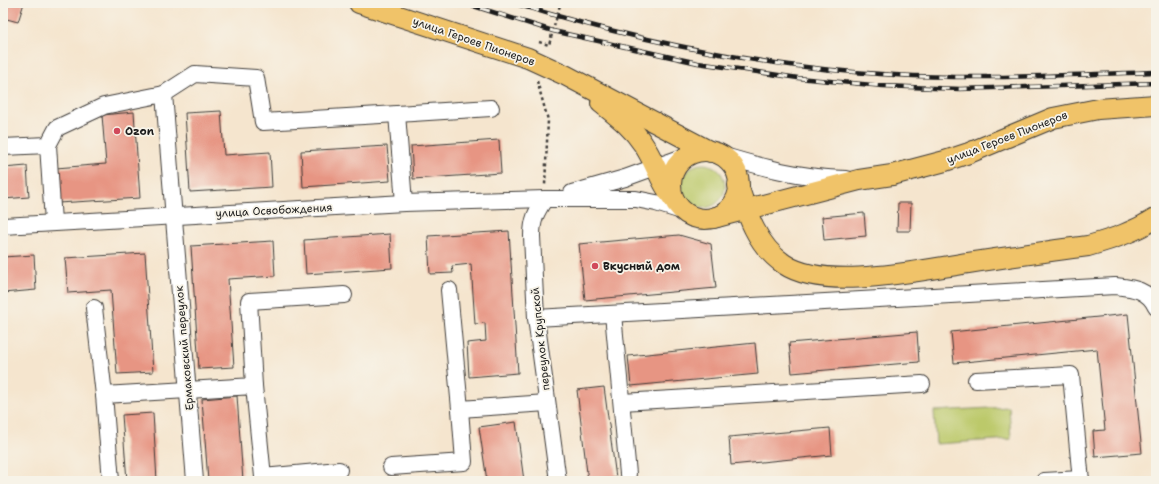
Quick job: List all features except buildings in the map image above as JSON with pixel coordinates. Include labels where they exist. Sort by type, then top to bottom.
[{"type":"main road","name":"улица Героев Пионеров","points":[[359,3],[528,58],[565,75],[708,153]]},
{"type":"main road","name":"улица Героев Пионеров","points":[[565,75],[628,126],[644,145],[660,179],[680,206]]},
{"type":"main road","name":"улица Героев Пионеров","points":[[713,218],[746,211],[859,180],[892,175],[970,153],[1035,124],[1065,114],[1098,109],[1156,105]]},
{"type":"main road","points":[[738,184],[738,192],[732,206],[713,218],[698,218],[680,206],[671,184],[674,172],[680,162],[708,153],[733,166],[750,222],[764,245],[784,264],[795,270],[821,276],[850,278],[900,273],[1088,246],[1118,238],[1136,230],[1156,218]]},
{"type":"street","points":[[53,222],[48,145],[57,128],[104,106],[164,94],[195,74],[256,78],[263,122],[491,108]]},
{"type":"street","name":"Ермаковский переулок","points":[[164,94],[195,481]]},
{"type":"street","points":[[397,114],[404,203]]},
{"type":"street","points":[[3,147],[48,145]]},
{"type":"street","points":[[545,199],[625,178],[655,167],[708,153]]},
{"type":"street","name":"улица Героев Пионеров","points":[[708,153],[770,170],[800,176],[819,179],[859,180]]},
{"type":"street","points":[[545,199],[636,199],[680,206]]},
{"type":"street","name":"улица Освобождения","points":[[3,226],[173,215],[404,203],[545,199]]},
{"type":"street","name":"переулок Крупской","points":[[545,199],[535,212],[532,224],[536,318],[558,481]]},
{"type":"street","points":[[536,318],[1115,286],[1136,288],[1147,294],[1156,307]]},
{"type":"street","points":[[391,467],[464,462],[449,290]]},
{"type":"street","points":[[338,470],[263,477],[254,386],[249,301],[344,295]]},
{"type":"street","points":[[94,308],[104,395],[111,481]]},
{"type":"street","points":[[613,314],[628,474]]},
{"type":"street","points":[[976,380],[1071,375],[1081,480],[1044,481]]},
{"type":"street","points":[[622,402],[922,384]]},
{"type":"street","points":[[104,395],[254,386]]},
{"type":"street","points":[[460,409],[547,403]]},
{"type":"path","points":[[549,45],[560,5],[551,3]]},
{"type":"path","points":[[535,75],[548,120],[545,199]]},
{"type":"green space","points":[[703,164],[715,168],[721,174],[725,186],[721,198],[715,204],[703,208],[691,204],[685,198],[681,186],[685,174],[691,168]]},
{"type":"green space","points":[[1009,407],[1011,439],[936,444],[934,411]]},
{"type":"railway","points":[[464,3],[553,31],[698,63],[798,78],[883,86],[960,89],[1156,83]]},
{"type":"railway","points":[[513,3],[560,17],[654,41],[702,51],[798,66],[895,75],[960,77],[1156,72]]},
{"type":"place","name":"Ozon","points":[[117,131]]},
{"type":"place","name":"Вкусный дом","points":[[595,266]]}]
